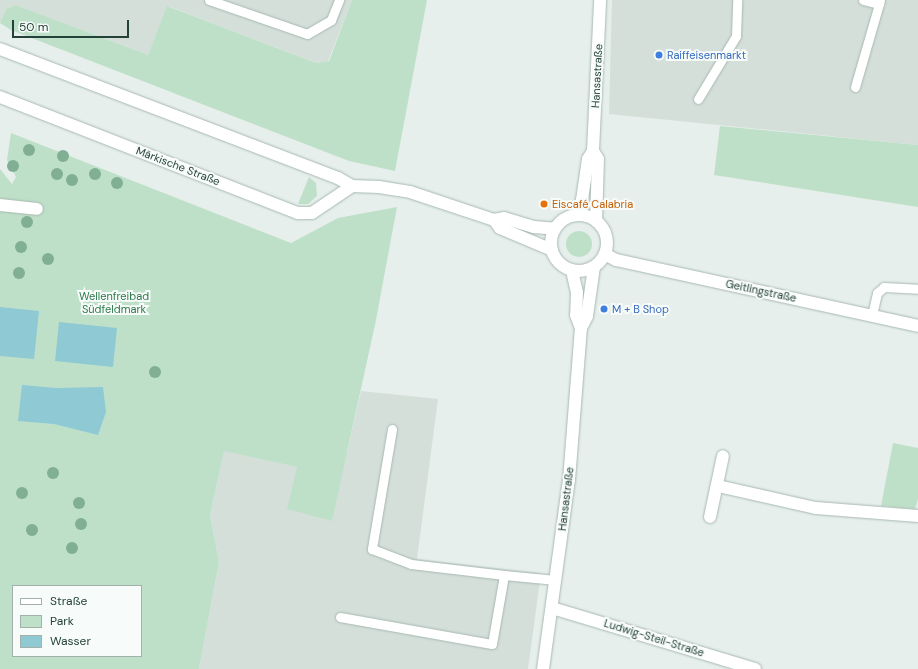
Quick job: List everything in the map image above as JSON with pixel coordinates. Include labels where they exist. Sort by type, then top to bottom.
[{"type":"street","name":"Hansastraße","points":[[577,215],[582,200],[588,159],[593,151],[600,0]]},
{"type":"street","points":[[0,49],[338,178],[352,186],[379,187],[410,192],[494,220],[504,218],[534,227],[555,229]]},
{"type":"street","name":"Märkische Straße","points":[[0,97],[298,213],[312,212],[352,186]]},
{"type":"street","name":"Hansastraße","points":[[593,151],[598,159],[596,221],[605,233],[605,254]]},
{"type":"street","points":[[0,205],[37,209]]},
{"type":"street","points":[[552,250],[555,229],[564,220],[577,215],[596,221]]},
{"type":"street","points":[[494,220],[500,228],[552,250],[561,265],[572,271],[583,271],[594,267],[605,254]]},
{"type":"street","name":"Geitlingstraße","points":[[605,254],[616,260],[918,326]]},
{"type":"street","name":"Hansastraße","points":[[543,669],[569,480],[581,328],[587,316],[594,267]]},
{"type":"street","name":"Hansastraße","points":[[572,271],[577,292],[576,315],[581,328]]},
{"type":"street","points":[[710,517],[718,486],[723,456]]},
{"type":"street","points":[[718,486],[816,508],[918,516]]},
{"type":"street","name":"Ludwig-Steil-Straße","points":[[552,608],[755,669]]},
{"type":"lane","points":[[210,0],[307,34],[331,20],[339,0]]},
{"type":"lane","points":[[698,99],[736,36],[737,0]]},
{"type":"lane","points":[[855,87],[880,2],[863,0]]},
{"type":"lane","points":[[872,315],[877,293],[884,287],[918,289]]},
{"type":"lane","points":[[392,429],[372,549],[411,564],[556,580]]},
{"type":"lane","points":[[340,618],[492,644],[504,575]]},
{"type":"shaded area","points":[[0,0],[352,0],[328,61],[316,63],[168,6],[148,55],[16,5],[6,9],[0,23]]},
{"type":"shaded area","points":[[612,0],[918,0],[918,145],[609,114]]},
{"type":"shaded area","points":[[361,391],[438,399],[417,559],[541,573],[528,669],[199,669],[219,562],[210,515],[224,450],[297,467],[347,453]]},
{"type":"green space","points":[[352,0],[427,0],[395,171],[349,161],[11,30],[0,23],[6,9],[16,5],[148,55],[167,6],[316,63],[329,61]]},
{"type":"green space","points":[[720,126],[918,145],[918,207],[714,175]]},
{"type":"green space","name":"Wellenfreibad Südfeldmark","points":[[11,133],[291,243],[338,218],[397,207],[376,320],[332,521],[287,509],[297,467],[224,451],[210,515],[219,562],[199,669],[0,669],[0,169],[12,184],[16,177],[7,160]]},
{"type":"green space","points":[[309,177],[316,183],[317,196],[308,204],[298,204]]},
{"type":"green space","points":[[579,231],[588,235],[592,244],[588,253],[579,257],[570,253],[566,244],[570,235]]},
{"type":"green space","points":[[893,443],[918,448],[918,499],[915,509],[881,506]]},
{"type":"water","points":[[0,307],[39,311],[34,359],[0,356]]},
{"type":"water","points":[[59,322],[117,328],[113,367],[55,361]]},
{"type":"water","points":[[22,385],[56,388],[103,387],[106,412],[98,435],[54,424],[18,421]]},
{"type":"place","name":"Raiffeisenmarkt","points":[[659,55]]},
{"type":"place","name":"Eiscafé Calabria","points":[[544,204]]},
{"type":"place","name":"M + B Shop","points":[[604,309]]}]
